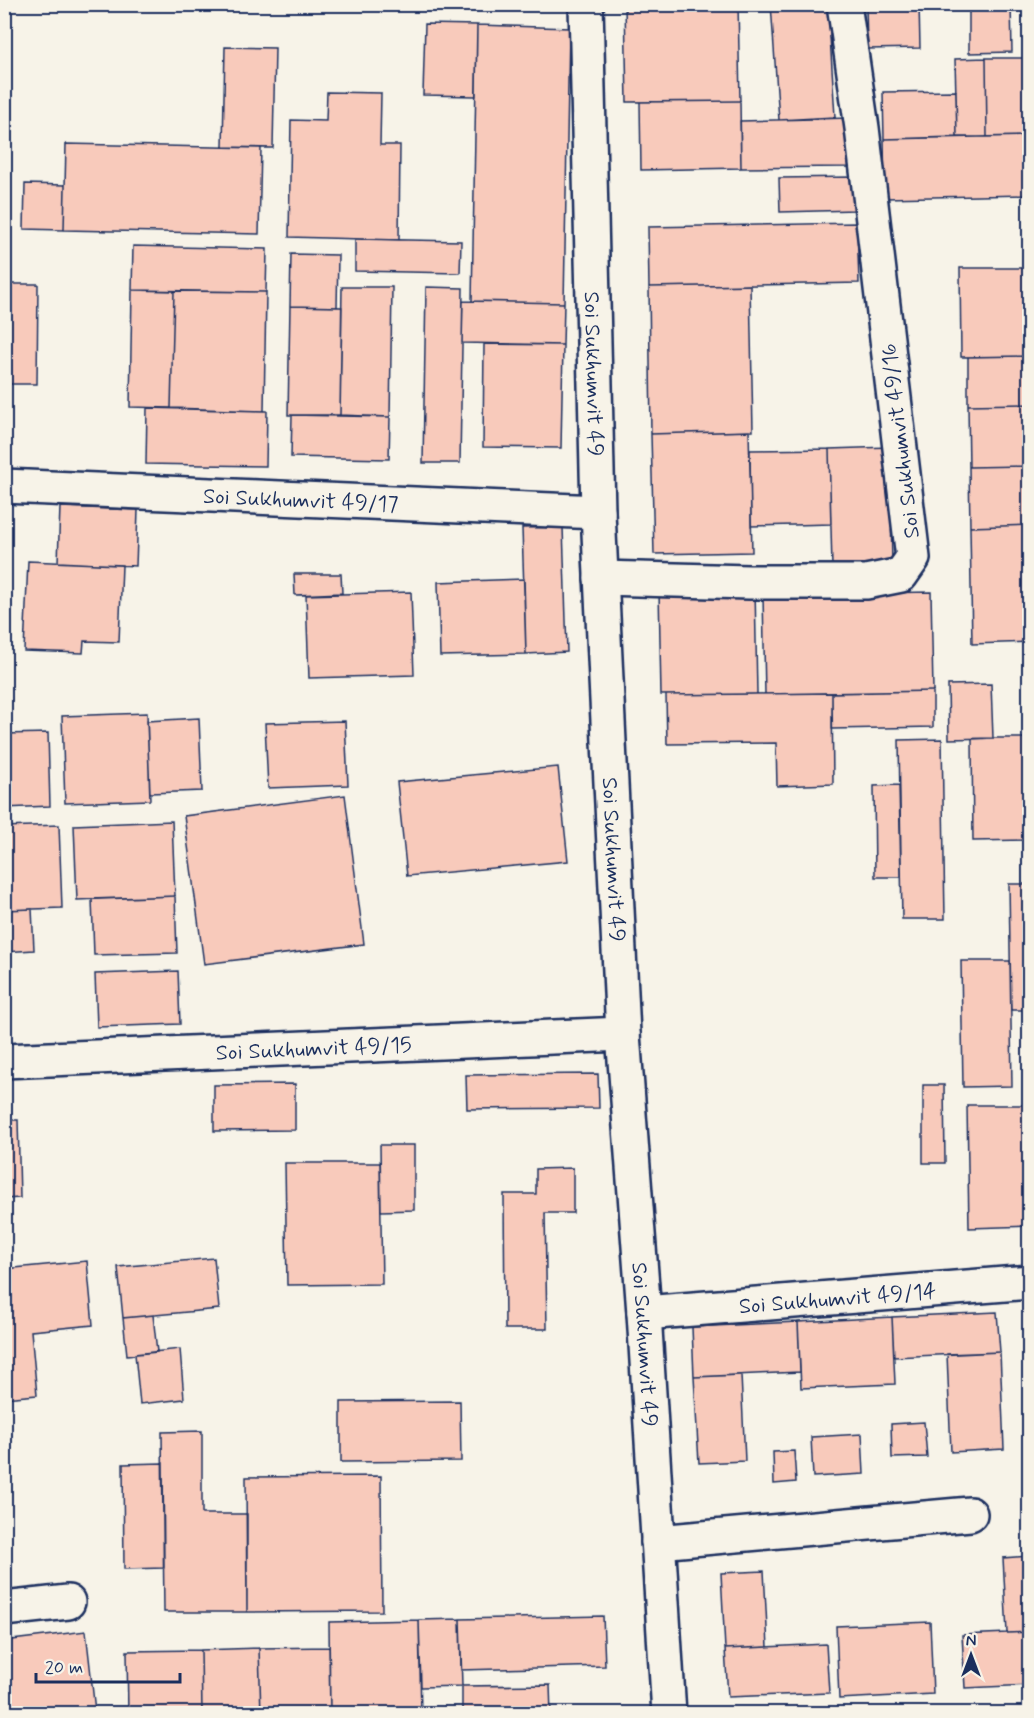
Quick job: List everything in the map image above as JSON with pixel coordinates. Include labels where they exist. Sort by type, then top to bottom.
[{"type":"street","name":"Soi Sukhumvit 49","points":[[586,4],[598,512],[623,1034],[644,1313],[669,1713]]},
{"type":"street","name":"Soi Sukhumvit 49/16","points":[[601,578],[866,582],[901,575],[913,558],[862,128],[844,4]]},
{"type":"street","name":"Soi Sukhumvit 49/17","points":[[4,486],[598,512]]},
{"type":"street","name":"Soi Sukhumvit 49/15","points":[[4,1061],[623,1034]]},
{"type":"street","name":"Soi Sukhumvit 49/14","points":[[644,1313],[1029,1282]]},
{"type":"street","points":[[658,1542],[970,1514]]},
{"type":"street","points":[[4,1609],[68,1602]]},
{"type":"building","points":[[625,4],[738,4],[740,101],[627,102]]},
{"type":"building","points":[[771,4],[828,4],[835,117],[779,120]]},
{"type":"building","points":[[866,4],[919,4],[920,48],[867,49]]},
{"type":"building","points":[[969,4],[1011,4],[1012,52],[969,53]]},
{"type":"building","points":[[425,24],[477,25],[476,96],[423,95]]},
{"type":"building","points":[[477,25],[569,28],[564,303],[472,301]]},
{"type":"building","points":[[225,47],[275,48],[273,148],[223,147]]},
{"type":"building","points":[[986,58],[1024,58],[1026,136],[987,137]]},
{"type":"building","points":[[986,58],[987,137],[957,137],[955,59]]},
{"type":"building","points":[[956,91],[957,137],[884,139],[883,92]]},
{"type":"building","points":[[327,92],[381,93],[380,145],[400,145],[399,240],[289,237],[291,120],[326,121]]},
{"type":"building","points":[[740,101],[741,168],[641,170],[640,102]]},
{"type":"building","points":[[850,118],[850,167],[741,168],[740,121]]},
{"type":"building","points":[[1026,136],[1027,195],[885,198],[884,139]]},
{"type":"building","points":[[66,144],[261,148],[259,234],[64,230]]},
{"type":"building","points":[[854,177],[855,210],[780,212],[779,178]]},
{"type":"building","points":[[25,184],[65,185],[64,230],[24,229]]},
{"type":"building","points":[[857,223],[859,283],[649,287],[648,227]]},
{"type":"building","points":[[355,239],[461,241],[460,273],[355,271]]},
{"type":"building","points":[[133,246],[267,249],[266,292],[132,290]]},
{"type":"building","points":[[291,254],[338,255],[337,307],[290,306]]},
{"type":"building","points":[[960,268],[1030,268],[1030,356],[961,357]]},
{"type":"building","points":[[4,284],[38,284],[37,384],[4,384]]},
{"type":"building","points":[[750,285],[753,431],[651,434],[649,287]]},
{"type":"building","points":[[342,287],[392,287],[390,417],[340,415]]},
{"type":"building","points":[[426,287],[463,288],[460,463],[423,463]]},
{"type":"building","points":[[132,290],[174,291],[171,408],[130,407]]},
{"type":"building","points":[[174,291],[266,292],[264,411],[171,408]]},
{"type":"building","points":[[463,301],[564,303],[563,345],[462,343]]},
{"type":"building","points":[[290,306],[342,307],[340,415],[288,415]]},
{"type":"building","points":[[484,344],[563,345],[561,448],[483,447]]},
{"type":"building","points":[[1030,356],[1030,404],[968,405],[968,357]]},
{"type":"building","points":[[1030,404],[1030,466],[969,467],[968,405]]},
{"type":"building","points":[[147,408],[267,411],[266,466],[146,464]]},
{"type":"building","points":[[292,415],[390,417],[389,459],[291,457]]},
{"type":"building","points":[[749,431],[752,552],[654,554],[651,434]]},
{"type":"building","points":[[890,447],[892,566],[832,567],[829,449]]},
{"type":"building","points":[[829,449],[831,524],[751,526],[750,450]]},
{"type":"building","points":[[1030,466],[1030,525],[970,527],[969,467]]},
{"type":"building","points":[[60,507],[138,510],[136,566],[58,562]]},
{"type":"building","points":[[1030,525],[1030,642],[972,644],[970,527]]},
{"type":"building","points":[[563,527],[567,652],[526,654],[522,528]]},
{"type":"building","points":[[28,561],[122,565],[119,642],[84,641],[83,653],[24,651]]},
{"type":"building","points":[[294,574],[341,574],[342,593],[295,595]]},
{"type":"building","points":[[524,579],[526,654],[440,656],[438,582]]},
{"type":"building","points":[[755,588],[757,694],[661,695],[659,589]]},
{"type":"building","points":[[411,592],[414,675],[309,678],[306,595]]},
{"type":"building","points":[[931,592],[933,691],[765,694],[763,595]]},
{"type":"building","points":[[991,684],[993,738],[949,739],[948,685]]},
{"type":"building","points":[[933,691],[933,727],[832,729],[832,693]]},
{"type":"building","points":[[832,693],[833,784],[777,786],[776,743],[667,744],[666,695]]},
{"type":"building","points":[[147,713],[150,800],[65,803],[62,716]]},
{"type":"building","points":[[199,718],[202,791],[150,793],[147,721]]},
{"type":"building","points":[[345,721],[348,785],[268,788],[265,723]]},
{"type":"building","points":[[48,733],[50,806],[4,808],[4,734]]},
{"type":"building","points":[[1030,738],[1030,840],[973,841],[972,739]]},
{"type":"building","points":[[942,739],[945,919],[902,919],[899,740]]},
{"type":"building","points":[[558,767],[568,861],[407,876],[397,782]]},
{"type":"building","points":[[899,785],[901,877],[875,877],[874,786]]},
{"type":"building","points":[[345,795],[364,944],[204,964],[184,816]]},
{"type":"building","points":[[172,821],[175,896],[77,900],[74,825]]},
{"type":"building","points":[[59,825],[62,908],[4,910],[4,827]]},
{"type":"building","points":[[1009,884],[1030,884],[1030,1010],[1011,1010]]},
{"type":"building","points":[[175,896],[177,953],[94,955],[92,899]]},
{"type":"building","points":[[32,909],[34,950],[4,952],[4,910]]},
{"type":"building","points":[[961,961],[1010,961],[1012,1086],[963,1087]]},
{"type":"building","points":[[178,971],[180,1024],[97,1027],[95,974]]},
{"type":"building","points":[[598,1074],[599,1108],[467,1109],[466,1075]]},
{"type":"building","points":[[295,1084],[295,1130],[214,1131],[214,1085]]},
{"type":"building","points":[[923,1085],[944,1085],[945,1163],[923,1163]]},
{"type":"building","points":[[967,1105],[1030,1105],[1030,1226],[969,1228]]},
{"type":"building","points":[[4,1120],[18,1120],[20,1198],[4,1199]]},
{"type":"building","points":[[380,1145],[414,1145],[414,1210],[381,1211]]},
{"type":"building","points":[[285,1163],[380,1163],[382,1284],[287,1285]]},
{"type":"building","points":[[573,1168],[573,1213],[545,1213],[547,1329],[505,1329],[504,1194],[536,1194],[536,1169]]},
{"type":"building","points":[[214,1258],[219,1309],[123,1318],[118,1267]]},
{"type":"building","points":[[87,1261],[93,1325],[31,1331],[37,1395],[4,1398],[4,1269]]},
{"type":"building","points":[[997,1312],[1000,1352],[894,1357],[892,1317]]},
{"type":"building","points":[[153,1315],[157,1352],[127,1355],[123,1318]]},
{"type":"building","points":[[892,1317],[895,1384],[801,1388],[798,1322]]},
{"type":"building","points":[[798,1322],[800,1372],[694,1377],[692,1327]]},
{"type":"building","points":[[180,1349],[184,1399],[140,1404],[135,1354]]},
{"type":"building","points":[[1000,1352],[1004,1449],[951,1452],[947,1354]]},
{"type":"building","points":[[741,1375],[745,1461],[699,1463],[694,1377]]},
{"type":"building","points":[[460,1401],[461,1461],[341,1462],[341,1402]]},
{"type":"building","points":[[924,1422],[927,1457],[892,1458],[891,1424]]},
{"type":"building","points":[[202,1431],[202,1514],[247,1514],[247,1612],[164,1612],[162,1432]]},
{"type":"building","points":[[862,1434],[864,1474],[813,1477],[811,1437]]},
{"type":"building","points":[[794,1451],[796,1482],[774,1484],[773,1452]]},
{"type":"building","points":[[163,1463],[164,1568],[124,1569],[123,1464]]},
{"type":"building","points":[[381,1476],[382,1611],[247,1612],[246,1477]]},
{"type":"building","points":[[1030,1556],[1030,1632],[1007,1633],[1003,1558]]},
{"type":"building","points":[[764,1571],[768,1647],[725,1649],[721,1573]]},
{"type":"building","points":[[603,1616],[605,1666],[461,1670],[460,1619]]},
{"type":"building","points":[[460,1619],[462,1686],[421,1687],[419,1620]]},
{"type":"building","points":[[419,1620],[421,1714],[330,1714],[329,1622]]},
{"type":"building","points":[[930,1622],[933,1694],[839,1699],[836,1626]]},
{"type":"building","points":[[86,1631],[95,1711],[75,1714],[4,1714],[4,1641]]},
{"type":"building","points":[[1030,1632],[1030,1685],[965,1688],[962,1635]]},
{"type":"building","points":[[826,1644],[829,1693],[728,1697],[725,1649]]},
{"type":"building","points":[[329,1647],[330,1714],[261,1714],[259,1648]]},
{"type":"building","points":[[259,1648],[261,1714],[202,1714],[201,1650]]},
{"type":"building","points":[[201,1650],[202,1714],[128,1714],[127,1651]]},
{"type":"building","points":[[550,1685],[551,1714],[462,1714],[462,1686]]}]
